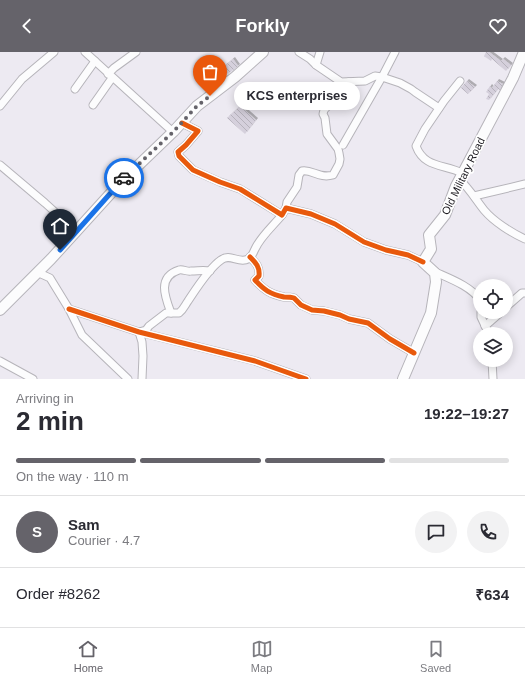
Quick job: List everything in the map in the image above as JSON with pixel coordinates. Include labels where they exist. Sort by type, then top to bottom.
[{"type":"main road","points":[[0,310],[51,259],[121,182],[182,123],[197,106],[235,77],[263,52]]},
{"type":"main road","name":"Old Military Road","points":[[423,262],[431,249],[429,235],[445,215],[456,186],[513,78],[524,52]]},
{"type":"main road","points":[[403,379],[431,312],[436,282],[434,272],[423,262]]},
{"type":"street","points":[[0,106],[22,79],[54,52]]},
{"type":"street","points":[[85,52],[173,132]]},
{"type":"street","points":[[93,105],[114,68],[136,52]]},
{"type":"street","points":[[299,52],[310,58],[316,65],[341,82],[365,81],[375,76],[382,77],[400,83],[439,108]]},
{"type":"street","points":[[316,65],[320,52]]},
{"type":"street","points":[[344,145],[395,52]]},
{"type":"street","points":[[75,89],[95,61]]},
{"type":"street","points":[[460,81],[439,108],[416,146],[419,153],[426,160],[431,163],[456,170],[485,211],[500,224],[525,239]]},
{"type":"street","points":[[139,332],[146,330],[166,313],[179,313],[184,310],[210,271],[222,259],[232,257],[241,261],[247,260],[265,234],[282,215],[286,208],[287,202],[297,187],[299,175],[302,171],[306,170],[328,176],[334,175],[339,164],[339,153],[338,149],[327,134],[323,114],[324,110],[349,82]]},
{"type":"street","points":[[182,123],[198,131],[178,152],[179,156],[193,170],[240,189],[282,215]]},
{"type":"street","points":[[0,165],[46,203],[76,231]]},
{"type":"street","points":[[474,196],[525,184]]},
{"type":"street","points":[[286,208],[312,214],[335,224],[364,242],[386,250],[408,255],[423,262]]},
{"type":"street","points":[[250,257],[258,265],[260,276],[255,280],[263,289],[271,293],[294,298],[312,310],[324,311],[368,323],[390,340],[414,353]]},
{"type":"street","points":[[171,313],[166,300],[164,288],[166,280],[170,274],[180,270],[189,272],[204,270],[210,271]]},
{"type":"street","points":[[434,272],[469,289],[473,293]]},
{"type":"street","points":[[33,278],[39,273],[50,278],[69,309],[82,335],[128,379]]},
{"type":"street","points":[[513,301],[522,293],[525,293]]},
{"type":"street","points":[[69,309],[139,332],[255,361],[306,379]]},
{"type":"street","points":[[482,319],[485,326],[493,319]]},
{"type":"street","points":[[139,332],[143,349],[142,379]]},
{"type":"street","points":[[0,361],[33,379]]},
{"type":"street","points":[[493,367],[494,379]]},
{"type":"building","points":[[486,52],[489,52],[501,61],[503,59],[511,65],[506,71],[492,59],[491,61],[484,56]]},
{"type":"building","points":[[233,59],[238,66],[228,74],[222,68]]},
{"type":"building","points":[[467,81],[475,87],[468,94],[461,88]]},
{"type":"building","points":[[497,81],[503,84],[500,90],[498,89],[489,100],[486,99],[489,94],[486,92],[490,86],[492,88]]},
{"type":"building","points":[[240,106],[256,120],[245,134],[227,118]]},
{"type":"cycle path","points":[[182,123],[198,131],[178,152],[179,156],[193,170],[240,189],[282,215],[286,208],[311,214],[335,224],[364,242],[386,250],[408,255],[423,262]]},
{"type":"cycle path","points":[[250,257],[256,263],[259,270],[259,276],[255,280],[271,293],[279,296],[294,298],[301,305],[312,310],[324,311],[368,323],[390,339],[414,353]]},
{"type":"cycle path","points":[[69,309],[139,332],[255,361],[306,379]]},
{"type":"way so far","points":[[124,178],[173,132],[197,106],[210,96]]},
{"type":"place","name":"KCS enterprises","points":[[210,96]]},
{"type":"route","points":[[60,250],[124,178]]}]
